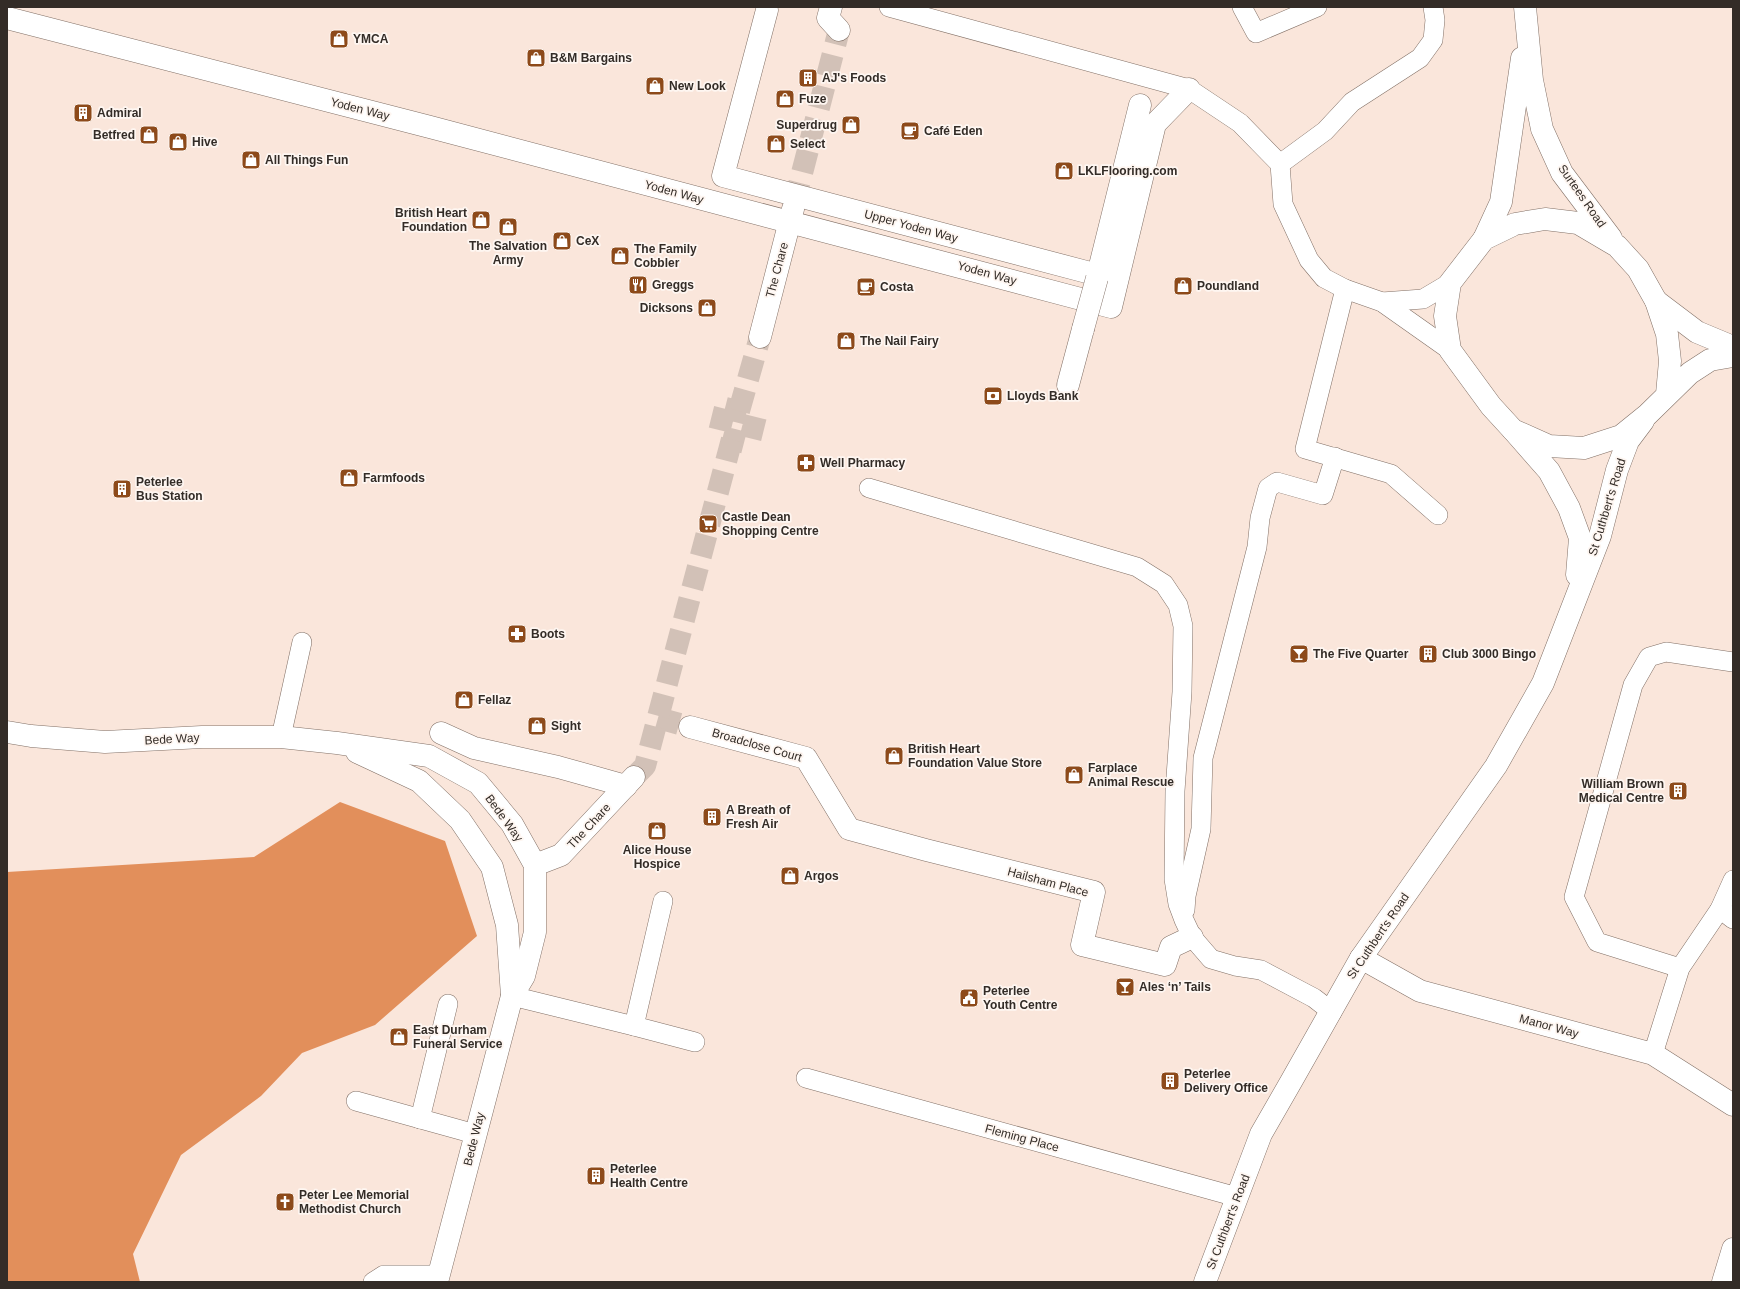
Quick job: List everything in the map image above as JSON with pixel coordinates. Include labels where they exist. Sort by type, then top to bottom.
[{"type":"street","points":[[831,7],[828,18],[839,30]]},
{"type":"street","name":"Surtees Road","points":[[1525,7],[1532,80],[1542,129],[1562,173],[1617,246]]},
{"type":"street","name":"Upper Yoden Way","points":[[766,10],[724,176],[1097,276]]},
{"type":"street","name":"Yoden Way","points":[[7,18],[430,127],[792,213],[1111,306],[1154,124],[1189,89]]},
{"type":"street","name":"Surtees Road","points":[[1484,239],[1501,202],[1526,28]]},
{"type":"street","points":[[1068,386],[1140,105]]},
{"type":"street","name":"The Chare","points":[[760,337],[792,213]]},
{"type":"street","points":[[1450,350],[1445,316],[1450,283],[1484,239],[1515,224],[1545,219],[1578,223],[1617,246],[1638,268],[1656,301],[1668,340],[1670,361],[1667,394]]},
{"type":"street","points":[[1656,301],[1697,332],[1733,347]]},
{"type":"street","name":"St Cuthbert's Road","points":[[1450,350],[1491,406],[1549,471],[1569,508],[1580,538],[1574,602]]},
{"type":"street","points":[[1514,430],[1549,446],[1584,448],[1621,436],[1647,415],[1690,373],[1710,360],[1733,356]]},
{"type":"street","name":"St Cuthbert's Road","points":[[1206,1282],[1262,1134],[1361,958],[1496,766],[1543,683],[1600,536],[1617,470],[1628,441],[1647,415]]},
{"type":"street","name":"Broadclose Court","points":[[690,727],[806,758],[849,828],[926,850]]},
{"type":"street","name":"Bede Way","points":[[7,732],[31,736],[105,742],[202,737],[281,737],[429,756],[478,783],[512,824],[535,865],[535,932],[524,976],[512,996],[438,1279]]},
{"type":"street","name":"The Chare","points":[[441,733],[474,748],[558,767],[630,781],[561,855],[535,865]]},
{"type":"street","name":"Bede Way","points":[[337,743],[419,781],[460,820],[492,867],[507,925],[512,996]]},
{"type":"street","name":"Hailsham Place","points":[[926,850],[1094,892],[1082,945],[1165,965],[1171,947],[1188,929]]},
{"type":"street","name":"Manor Way","points":[[1361,958],[1420,991],[1653,1054],[1733,1105]]},
{"type":"street","points":[[1724,1282],[1733,1249]]},
{"type":"lane","points":[[889,7],[1189,89],[1240,123],[1280,164],[1283,204],[1309,260],[1324,278],[1345,289],[1382,302],[1450,350]]},
{"type":"lane","points":[[1242,7],[1256,33],[1317,7]]},
{"type":"lane","points":[[1280,164],[1325,130],[1352,102],[1420,58],[1433,40],[1435,20],[1433,7]]},
{"type":"lane","points":[[1382,302],[1423,299],[1450,283]]},
{"type":"lane","points":[[1345,289],[1305,449],[1391,474],[1438,515]]},
{"type":"lane","points":[[1188,929],[1186,896],[1201,830],[1203,758],[1258,547],[1260,518],[1268,488],[1277,482],[1323,495],[1335,457]]},
{"type":"lane","points":[[869,488],[1137,567],[1164,584],[1178,605],[1183,626],[1182,692],[1175,791],[1174,879],[1178,904],[1188,929],[1211,958],[1235,966],[1260,970],[1314,998],[1332,1012]]},
{"type":"lane","points":[[281,737],[302,642]]},
{"type":"lane","points":[[1680,968],[1597,942],[1574,897],[1633,684],[1649,657],[1666,652],[1733,662]]},
{"type":"lane","points":[[1653,1054],[1680,968],[1727,914],[1733,880]]},
{"type":"lane","points":[[634,1026],[664,901]]},
{"type":"lane","points":[[512,996],[695,1042]]},
{"type":"lane","points":[[420,1119],[448,1004]]},
{"type":"lane","name":"Fleming Place","points":[[806,1078],[1237,1197]]},
{"type":"lane","points":[[356,1101],[475,1134]]},
{"type":"lane","points":[[373,1282],[384,1275],[438,1279]]},
{"type":"shaded area","points":[[340,802],[445,841],[477,936],[375,1025],[302,1053],[261,1096],[181,1155],[133,1254],[140,1282],[7,1282],[7,872],[254,857]]},
{"type":"tunnel","points":[[794,204],[839,30]]},
{"type":"tunnel","points":[[739,411],[760,337]]},
{"type":"tunnel","points":[[725,408],[756,416],[749,444],[718,436],[725,408]]},
{"type":"tunnel","points":[[635,776],[645,766],[732,439]]},
{"type":"tunnel","points":[[658,718],[690,727]]},
{"type":"place","name":"YMCA","points":[[339,39]]},
{"type":"place","name":"B&M Bargains","points":[[536,58]]},
{"type":"place","name":"AJ's Foods","points":[[808,78]]},
{"type":"place","name":"New Look","points":[[655,86]]},
{"type":"place","name":"Fuze","points":[[785,99]]},
{"type":"place","name":"Admiral","points":[[83,113]]},
{"type":"place","name":"Superdrug","points":[[851,125]]},
{"type":"place","name":"Café Eden","points":[[910,131]]},
{"type":"place","name":"Betfred","points":[[149,135]]},
{"type":"place","name":"Hive","points":[[178,142]]},
{"type":"place","name":"Select","points":[[776,144]]},
{"type":"place","name":"All Things Fun","points":[[251,160]]},
{"type":"place","name":"LKLFlooring.com","points":[[1064,171]]},
{"type":"place","name":"British Heart Foundation","points":[[481,220]]},
{"type":"place","name":"The Salvation Army","points":[[508,227]]},
{"type":"place","name":"CeX","points":[[562,241]]},
{"type":"place","name":"The Family Cobbler","points":[[620,256]]},
{"type":"place","name":"Greggs","points":[[638,285]]},
{"type":"place","name":"Poundland","points":[[1183,286]]},
{"type":"place","name":"Costa","points":[[866,287]]},
{"type":"place","name":"Dicksons","points":[[707,308]]},
{"type":"place","name":"The Nail Fairy","points":[[846,341]]},
{"type":"place","name":"Lloyds Bank","points":[[993,396]]},
{"type":"place","name":"Well Pharmacy","points":[[806,463]]},
{"type":"place","name":"Farmfoods","points":[[349,478]]},
{"type":"place","name":"Peterlee Bus Station","points":[[122,489]]},
{"type":"place","name":"Castle Dean Shopping Centre","points":[[708,524]]},
{"type":"place","name":"Boots","points":[[517,634]]},
{"type":"place","name":"The Five Quarter","points":[[1299,654]]},
{"type":"place","name":"Club 3000 Bingo","points":[[1428,654]]},
{"type":"place","name":"Fellaz","points":[[464,700]]},
{"type":"place","name":"Sight","points":[[537,726]]},
{"type":"place","name":"British Heart Foundation Value Store","points":[[894,756]]},
{"type":"place","name":"Farplace Animal Rescue","points":[[1074,775]]},
{"type":"place","name":"William Brown Medical Centre","points":[[1678,791]]},
{"type":"place","name":"A Breath of Fresh Air","points":[[712,817]]},
{"type":"place","name":"Alice House Hospice","points":[[657,831]]},
{"type":"place","name":"Argos","points":[[790,876]]},
{"type":"place","name":"Ales ‘n’ Tails","points":[[1125,987]]},
{"type":"place","name":"Peterlee Youth Centre","points":[[969,998]]},
{"type":"place","name":"East Durham Funeral Service","points":[[399,1037]]},
{"type":"place","name":"Peterlee Delivery Office","points":[[1170,1081]]},
{"type":"place","name":"Peterlee Health Centre","points":[[596,1176]]},
{"type":"place","name":"Peter Lee Memorial Methodist Church","points":[[285,1202]]}]
